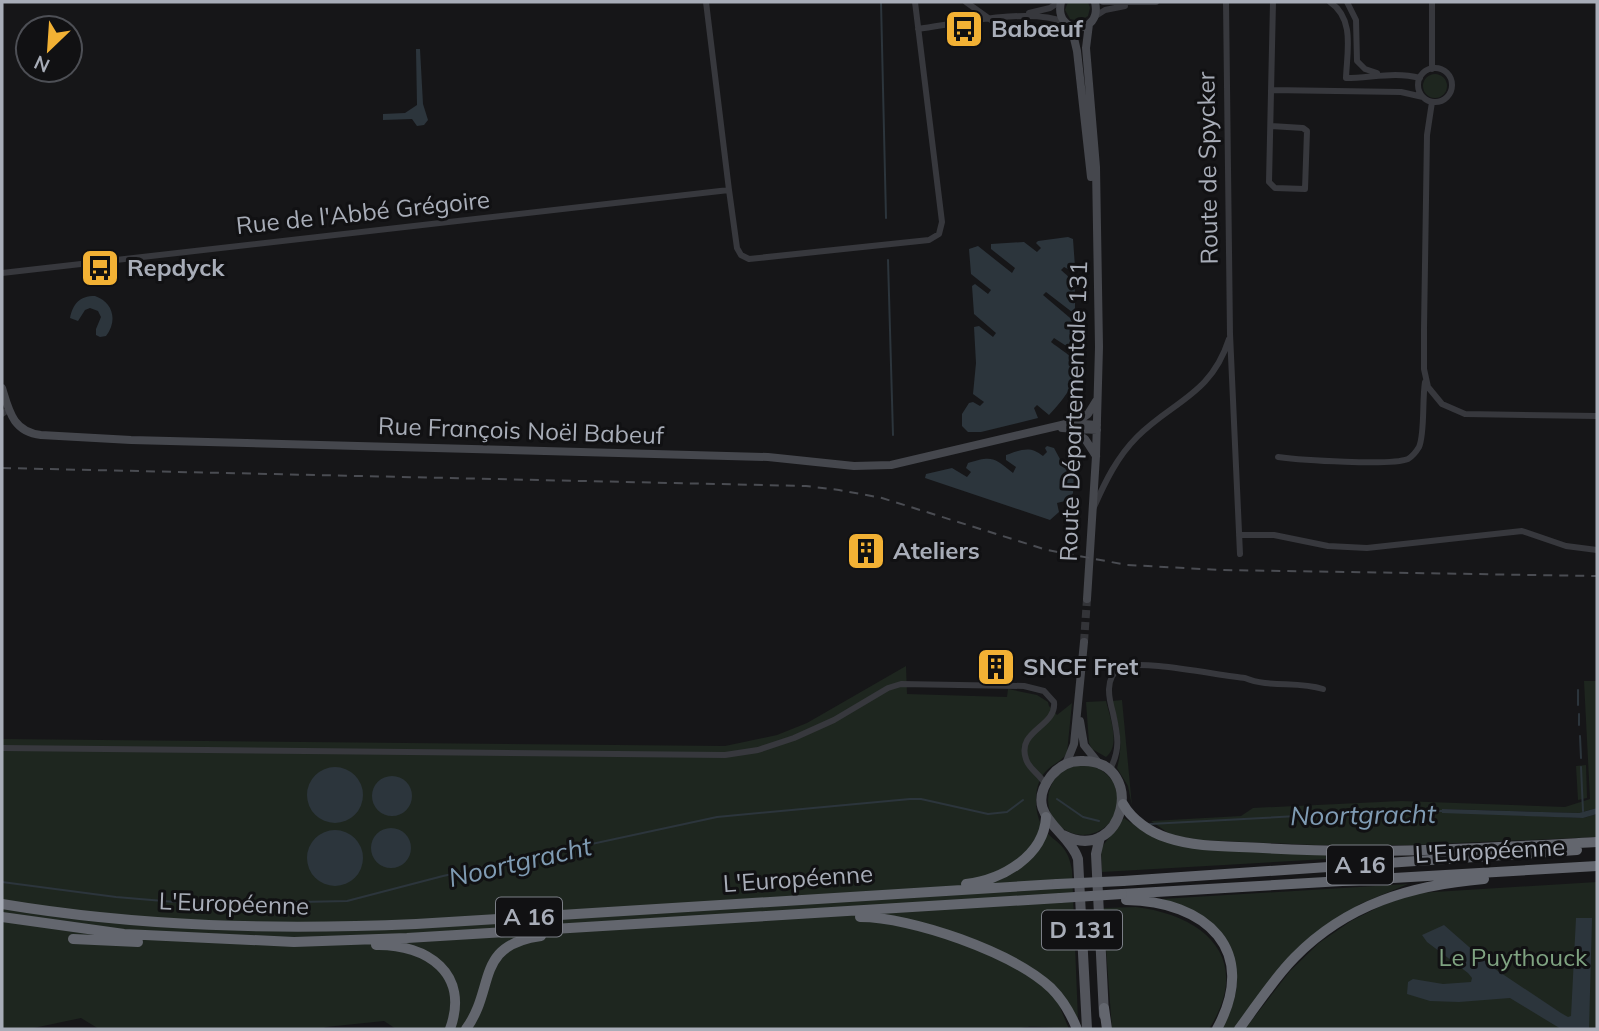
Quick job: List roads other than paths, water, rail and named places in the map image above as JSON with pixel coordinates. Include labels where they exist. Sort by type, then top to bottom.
[{"type":"highway","points":[[1122,804],[1139,822],[1153,831],[1170,839],[1194,844],[1322,850],[1425,850],[1597,842]]},
{"type":"highway","points":[[881,895],[982,881],[998,876],[1021,861],[1036,846],[1043,834],[1046,817]]},
{"type":"highway","name":"L'Européenne","points":[[2,904],[162,924],[230,928],[310,928],[416,924],[1597,848]]},
{"type":"highway","points":[[1239,1029],[1279,975],[1305,947],[1330,927],[1364,907],[1396,894],[1432,885],[1555,874],[1597,866]]},
{"type":"highway","name":"L'Européenne","points":[[2,917],[124,934],[281,942],[1123,897],[1597,866]]},
{"type":"highway","points":[[1123,897],[1180,909],[1206,925],[1220,938],[1231,960],[1234,982],[1230,1001],[1217,1029]]},
{"type":"highway","points":[[789,915],[889,918],[948,935],[1037,977],[1060,998],[1077,1029]]},
{"type":"highway","points":[[466,1029],[474,1016],[492,964],[510,944],[537,936],[656,923]]},
{"type":"highway","points":[[73,939],[166,943],[225,940]]},
{"type":"highway","points":[[281,942],[391,946],[411,949],[428,956],[442,968],[453,988],[455,1009],[450,1029]]},
{"type":"highway","points":[[1104,1008],[1105,1029]]},
{"type":"main road","points":[[1084,761],[1104,768],[1119,783],[1122,804],[1115,824],[1100,837],[1081,841],[1063,835],[1046,817],[1043,804],[1046,786],[1053,774],[1066,764],[1084,761]]},
{"type":"main road","name":"D 131","points":[[1063,835],[1074,848],[1079,868],[1087,1029]]},
{"type":"main road","name":"D 131","points":[[1100,837],[1096,858],[1104,1008]]},
{"type":"street","points":[[706,2],[737,248],[741,255],[749,259],[926,240],[937,236],[942,222],[915,2]]},
{"type":"street","points":[[967,2],[991,20]]},
{"type":"street","points":[[1017,17],[1060,2]]},
{"type":"street","name":"Route Départementale 131","points":[[1060,2],[1060,14],[1074,37],[1096,225]]},
{"type":"street","name":"Route Départementale 131","points":[[1087,599],[1096,456],[1099,304],[1095,155],[1086,48],[1095,2]]},
{"type":"street","points":[[1103,2],[1156,2]]},
{"type":"street","name":"Route de Spycker","points":[[1226,2],[1230,334],[1240,554]]},
{"type":"street","points":[[1271,126],[1303,128],[1307,131],[1306,189],[1278,188],[1270,184],[1273,2]]},
{"type":"street","points":[[1330,2],[1342,12],[1347,26],[1346,78],[1408,75],[1419,80]]},
{"type":"street","points":[[1347,2],[1357,22],[1357,61],[1368,71],[1383,75]]},
{"type":"street","points":[[1432,2],[1432,69]]},
{"type":"street","points":[[918,29],[1017,17],[1048,17],[1078,28],[1105,10],[1140,3]]},
{"type":"street","points":[[1271,90],[1401,92],[1432,102],[1444,100],[1452,86],[1446,73],[1432,69],[1424,72],[1419,80],[1401,92]]},
{"type":"street","points":[[1419,80],[1419,91],[1423,97]]},
{"type":"street","points":[[1278,457],[1379,461],[1408,458],[1417,451],[1421,441],[1426,380],[1427,135],[1432,102]]},
{"type":"street","name":"Rue de l'Abbé Grégoire","points":[[2,273],[729,190]]},
{"type":"street","name":"Route de Spycker","points":[[1093,509],[1123,453],[1143,431],[1203,386],[1222,355],[1230,334]]},
{"type":"street","points":[[1426,380],[1439,402],[1461,413],[1597,416]]},
{"type":"street","points":[[2,388],[5,412]]},
{"type":"street","points":[[1076,422],[1090,411],[1098,395]]},
{"type":"street","name":"Rue François Noël Babeuf","points":[[5,412],[19,428],[41,435],[131,440],[768,457],[864,466],[902,464],[1076,422],[1097,427]]},
{"type":"street","name":"Rue François Noël Babeuf","points":[[1048,429],[1097,427]]},
{"type":"street","points":[[1066,428],[1085,439],[1096,456]]},
{"type":"street","points":[[1239,535],[1274,535],[1328,546],[1367,548],[1521,531],[1566,546],[1597,550]]},
{"type":"street","points":[[1066,764],[1073,750],[1084,642]]},
{"type":"street","points":[[1079,704],[1083,741],[1090,754],[1104,768],[1117,755],[1119,744],[1109,686],[1116,673],[1124,667],[1161,666],[1245,678],[1255,682],[1307,684],[1323,689]]},
{"type":"street","points":[[2,748],[725,755],[758,750],[794,738],[898,684],[1007,685],[1040,689],[1054,702],[1051,716],[1026,741],[1025,756],[1046,786]]},
{"type":"street","points":[[1032,768],[1044,774],[1053,774]]},
{"type":"waterway","points":[[881,2],[886,218]]},
{"type":"waterway","points":[[888,260],[893,435]]},
{"type":"waterway","points":[[1578,690],[1578,705]]},
{"type":"waterway","points":[[1579,714],[1579,725]]},
{"type":"waterway","points":[[1580,736],[1581,758]]},
{"type":"waterway","points":[[1581,767],[1583,811]]},
{"type":"waterway","name":"Noortgracht","points":[[2,882],[116,897],[199,904],[347,901],[443,876],[717,817],[910,799],[988,814],[1007,812],[1023,800]]},
{"type":"waterway","name":"Noortgracht","points":[[1057,799],[1083,817],[1099,821]]},
{"type":"waterway","name":"Noortgracht","points":[[1150,824],[1372,812],[1442,811]]},
{"type":"tunnel","points":[[1084,642],[1087,599]]},
{"type":"railway","points":[[2,468],[806,486],[882,498],[1047,550],[1127,565],[1221,570],[1597,576]]},
{"type":"place","name":"Babœuf","points":[[964,29]]},
{"type":"place","name":"Repdyck","points":[[100,268]]},
{"type":"place","name":"Ateliers","points":[[866,551]]},
{"type":"place","name":"SNCF Fret","points":[[996,667]]},
{"type":"park label","name":"Le Puythouck","points":[[1513,958]]}]
